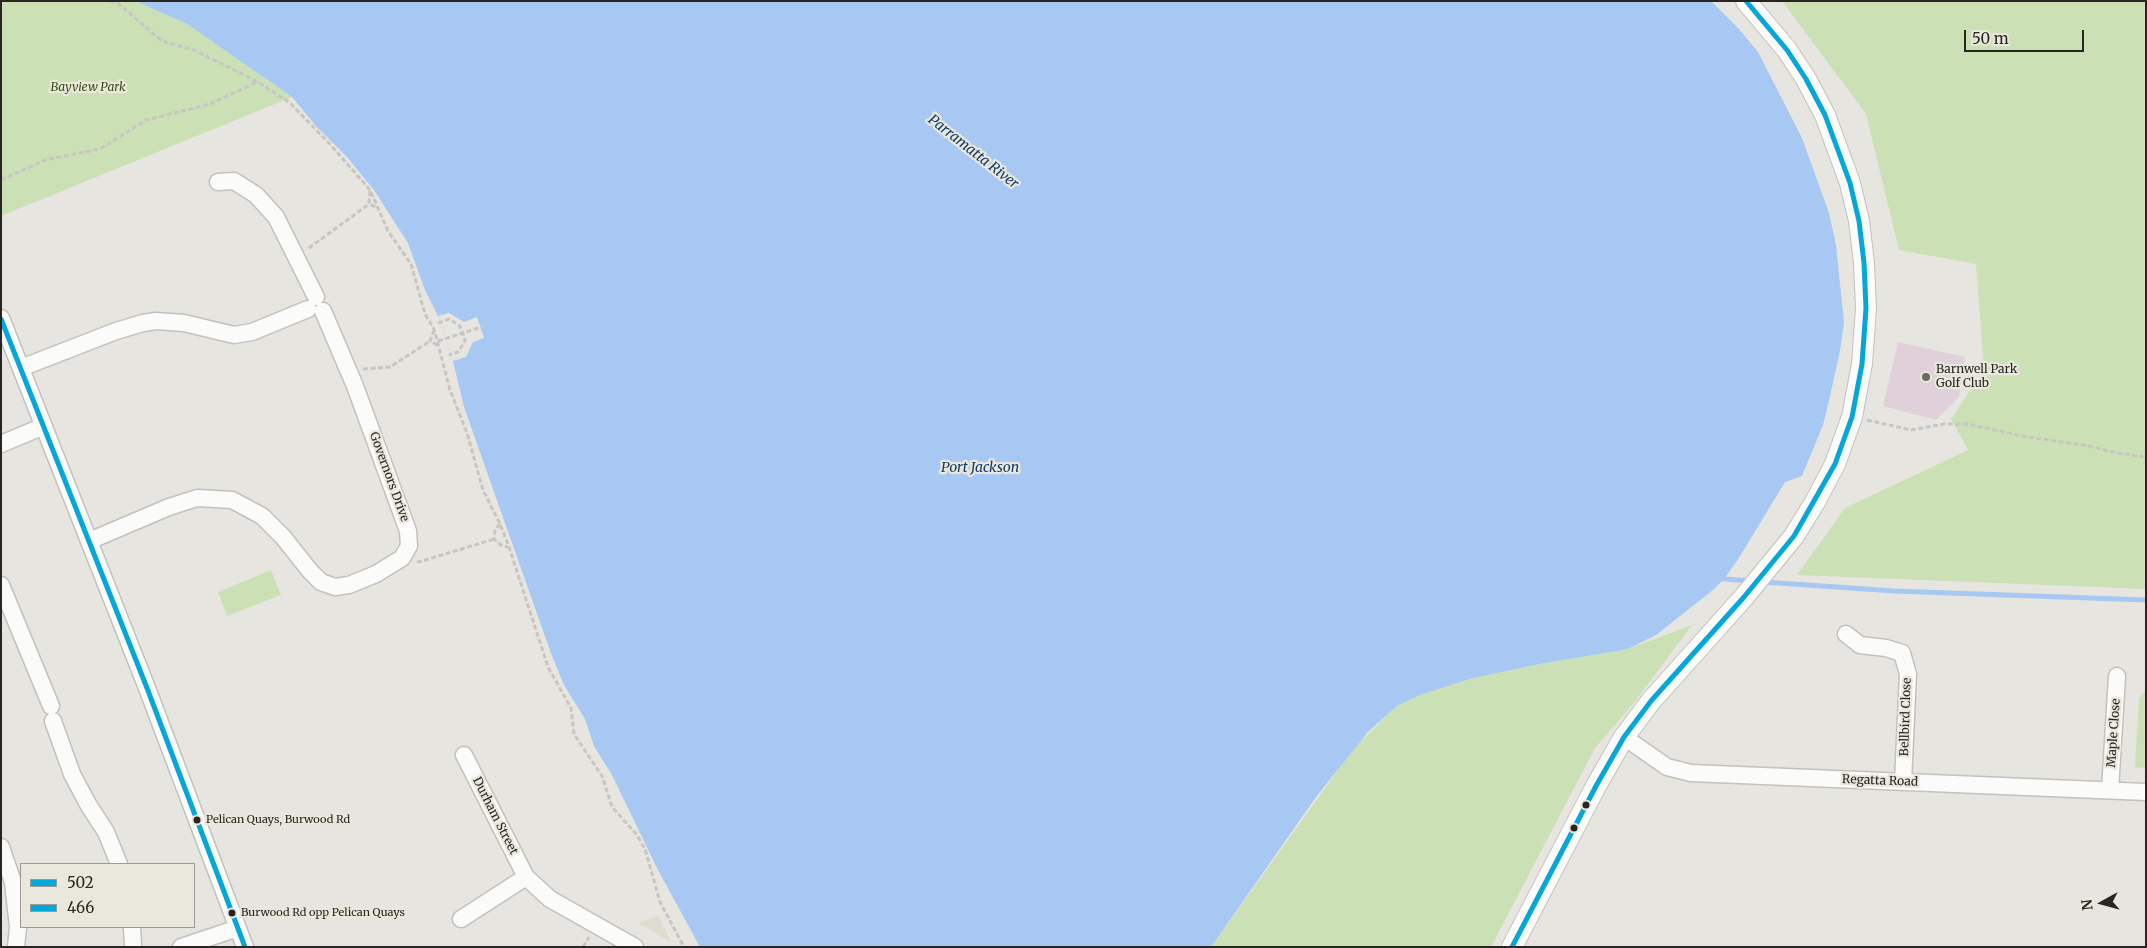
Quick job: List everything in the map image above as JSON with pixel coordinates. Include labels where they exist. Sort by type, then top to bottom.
[{"type":"main road","points":[[1512,947],[1624,736],[1651,701],[1744,597],[1794,536],[1835,464],[1852,418],[1862,364],[1866,308],[1860,229],[1850,183],[1825,115],[1806,79],[1787,50],[1746,1]]},
{"type":"street","name":"Governors Drive","points":[[218,182],[234,181],[256,195],[276,217],[297,258],[316,305],[350,376],[408,531],[409,546],[406,553]]},
{"type":"street","points":[[21,368],[116,330],[143,323],[184,323],[234,335],[252,332],[316,305]]},
{"type":"street","points":[[1,318],[245,947]]},
{"type":"street","points":[[1,444],[44,426]]},
{"type":"street","points":[[89,542],[169,507],[197,498],[232,500],[262,516],[283,537],[321,582],[335,587],[348,585],[376,574],[406,553]]},
{"type":"street","points":[[1,585],[52,713],[72,774],[88,806],[106,832],[120,863]]},
{"type":"street","name":"Bellbird Close","points":[[1846,634],[1860,645],[1886,648],[1902,653],[1908,674],[1903,782]]},
{"type":"street","name":"Maple Close","points":[[2110,790],[2117,676]]},
{"type":"street","name":"Regatta Road","points":[[1624,736],[1667,767],[1691,773],[2146,792]]},
{"type":"street","name":"Durham Street","points":[[464,755],[526,877],[550,899],[635,947]]},
{"type":"street","points":[[1,847],[13,882],[18,927],[16,947]]},
{"type":"street","points":[[461,919],[526,877]]},
{"type":"street","points":[[132,928],[133,946],[146,947]]},
{"type":"street","points":[[181,947],[238,928]]},
{"type":"path","points":[[110,1],[119,4],[162,41],[194,50],[258,82],[290,103],[329,143],[370,190],[388,231],[411,264],[425,314],[434,329],[450,390],[467,433],[483,490],[509,547],[548,667],[571,708],[574,734],[602,776],[612,807],[637,835],[645,849],[660,902],[684,947]]},
{"type":"path","points":[[1,180],[45,160],[100,149],[146,120],[210,104],[258,82]]},
{"type":"path","points":[[297,258],[369,204],[370,190]]},
{"type":"path","points":[[369,204],[379,208]]},
{"type":"path","points":[[438,323],[449,319],[460,325],[463,333],[465,342],[458,352],[449,355]]},
{"type":"path","points":[[438,342],[484,326]]},
{"type":"path","points":[[350,376],[390,367],[430,341],[434,329]]},
{"type":"path","points":[[430,341],[439,347]]},
{"type":"path","points":[[1852,418],[1911,430],[1944,424],[1968,424],[2022,436],[2089,446],[2117,454],[2146,457]]},
{"type":"path","points":[[494,539],[495,530],[500,524]]},
{"type":"path","points":[[406,553],[419,562],[494,539]]},
{"type":"path","points":[[494,539],[501,545],[509,547]]},
{"type":"shaded area","points":[[658,916],[672,943],[638,923]]},
{"type":"green space","name":"Bayview Park","points":[[1,1],[135,1],[187,24],[292,97],[1,216]]},
{"type":"green space","name":"Barnwell Park Golf Club","points":[[1782,1],[2146,1],[2146,589],[1797,575],[1845,508],[1968,450],[1951,419],[1984,370],[1976,264],[1899,250],[1866,114]]},
{"type":"green space","points":[[271,570],[281,595],[227,616],[218,592]]},
{"type":"green space","points":[[1692,625],[1633,704],[1595,748],[1491,947],[1211,947],[1354,748],[1397,706],[1420,695],[1473,678],[1545,663],[1628,649]]},
{"type":"green space","points":[[2146,689],[2146,768],[2135,767],[2139,699]]},
{"type":"water","name":"Port Jackson","points":[[135,1],[1711,1],[1739,29],[1758,52],[1802,138],[1829,213],[1836,245],[1844,322],[1840,351],[1823,425],[1802,476],[1785,482],[1737,561],[1713,590],[1656,635],[1628,649],[1545,663],[1473,678],[1420,695],[1397,706],[1368,732],[1316,797],[1211,947],[700,947],[658,870],[612,775],[594,746],[585,719],[564,685],[464,407],[453,361],[438,316],[425,290],[408,243],[374,190],[347,157],[316,126],[292,97],[187,24]]},
{"type":"pier","points":[[449,313],[464,322],[477,317],[484,338],[473,342],[466,357],[453,361],[438,316]]},
{"type":"building","name":"Barnwell Park Golf Club","points":[[1898,342],[1965,357],[1959,397],[1936,420],[1883,406]]},
{"type":"waterway","points":[[1724,579],[1751,581]]},
{"type":"waterway","points":[[1764,582],[1894,591],[2146,600]]},
{"type":"transit line","name":"502","points":[[1512,947],[1596,786],[1624,737],[1651,701],[1744,597],[1794,536],[1835,464],[1852,417],[1862,364],[1866,308],[1864,263],[1859,221],[1850,183],[1825,115],[1806,79],[1787,50],[1746,1]]},
{"type":"transit line","name":"466","points":[[1,319],[147,688],[245,947]]},
{"type":"place","name":"Barnwell Park Golf Club","points":[[1926,377]]},
{"type":"place","name":"Pelican Quays, Burwood Rd","points":[[197,820]]},
{"type":"place","name":"Burwood Rd opp Pelican Quays","points":[[232,913]]},
{"type":"water label","name":"Parramatta River","points":[[973,152]]}]
